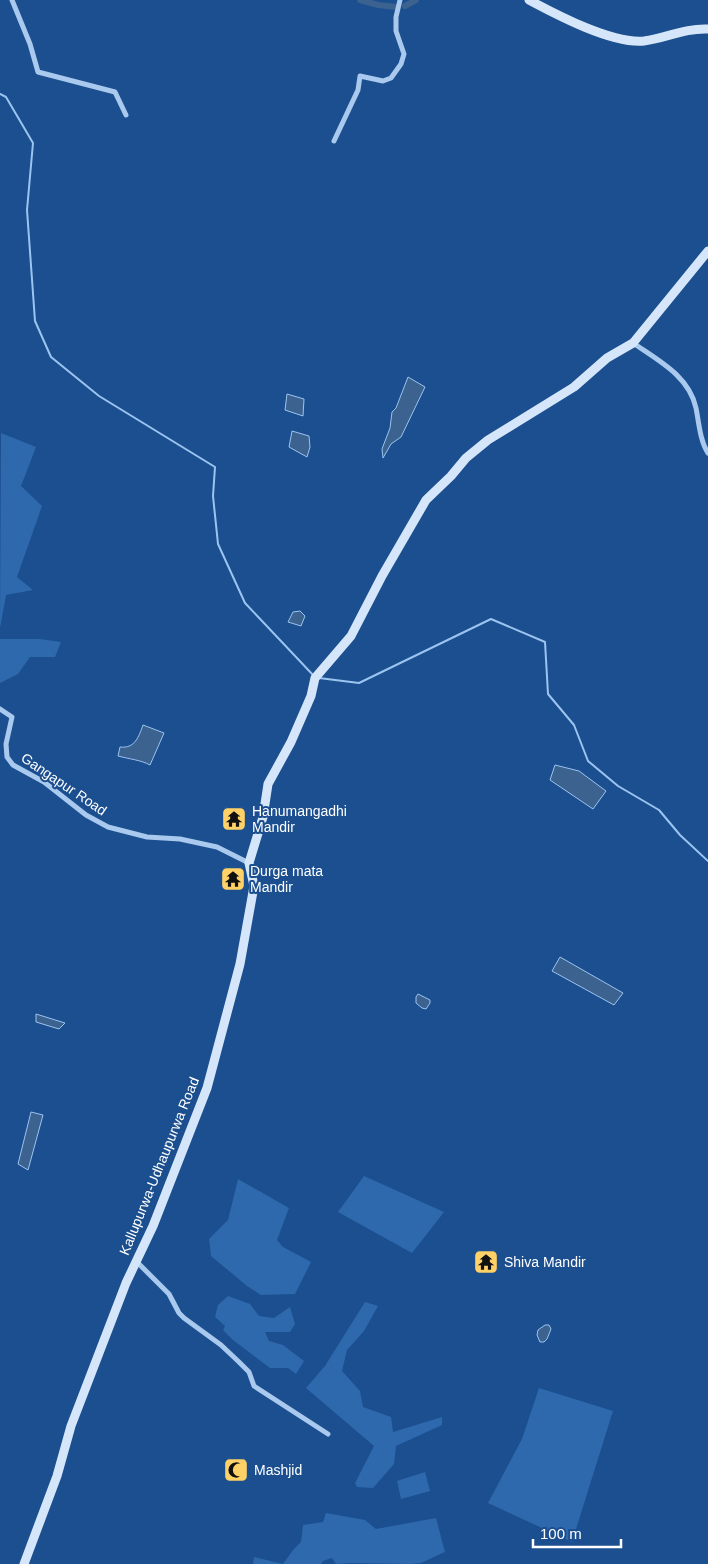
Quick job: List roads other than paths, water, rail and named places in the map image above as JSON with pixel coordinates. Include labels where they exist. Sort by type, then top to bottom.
[{"type":"street","points":[[12,0],[30,44],[38,72],[115,92],[126,115]]},
{"type":"street","points":[[334,141],[358,90],[360,76],[383,81],[391,78],[401,64],[404,54],[396,31],[396,17],[400,0]]},
{"type":"street","points":[[529,0],[578,24],[627,40],[642,41],[692,29],[708,30]]},
{"type":"street","name":"Kallupurwa-Udhaupurwa Road","points":[[24,1564],[57,1476],[71,1426],[126,1283],[153,1226],[207,1088],[240,964],[254,886],[249,863],[263,818],[268,784],[291,742],[311,696],[316,678],[351,636],[382,576],[426,500],[451,476],[466,458],[488,440],[574,387],[607,358],[634,343],[708,251]]},
{"type":"street","points":[[634,343],[684,381],[693,396],[703,441],[708,453]]},
{"type":"street","name":"Gangapur Road","points":[[0,709],[12,718],[6,744],[7,757],[13,765],[44,782],[86,815],[108,827],[147,838],[180,839],[217,847],[249,863]]},
{"type":"street","points":[[136,1261],[169,1294],[179,1313],[184,1318],[221,1345],[249,1372],[254,1386],[328,1434]]},
{"type":"waterway","points":[[360,0],[396,7]]},
{"type":"waterway","points":[[405,6],[416,0]]},
{"type":"waterway","points":[[0,94],[6,97],[33,143],[27,210],[35,321],[51,357],[99,396],[215,467],[213,496],[218,544],[245,603],[313,675]]},
{"type":"waterway","points":[[319,678],[359,683],[491,619],[545,642],[548,694],[574,725],[588,761],[618,786],[659,810],[680,835],[708,861]]},
{"type":"place","name":"Hanumangadhi Mandir","points":[[234,819]]},
{"type":"place","name":"Durga mata Mandir","points":[[233,879]]},
{"type":"place","name":"Shiva Mandir","points":[[486,1262]]},
{"type":"place","name":"Mashjid","points":[[236,1470]]}]
